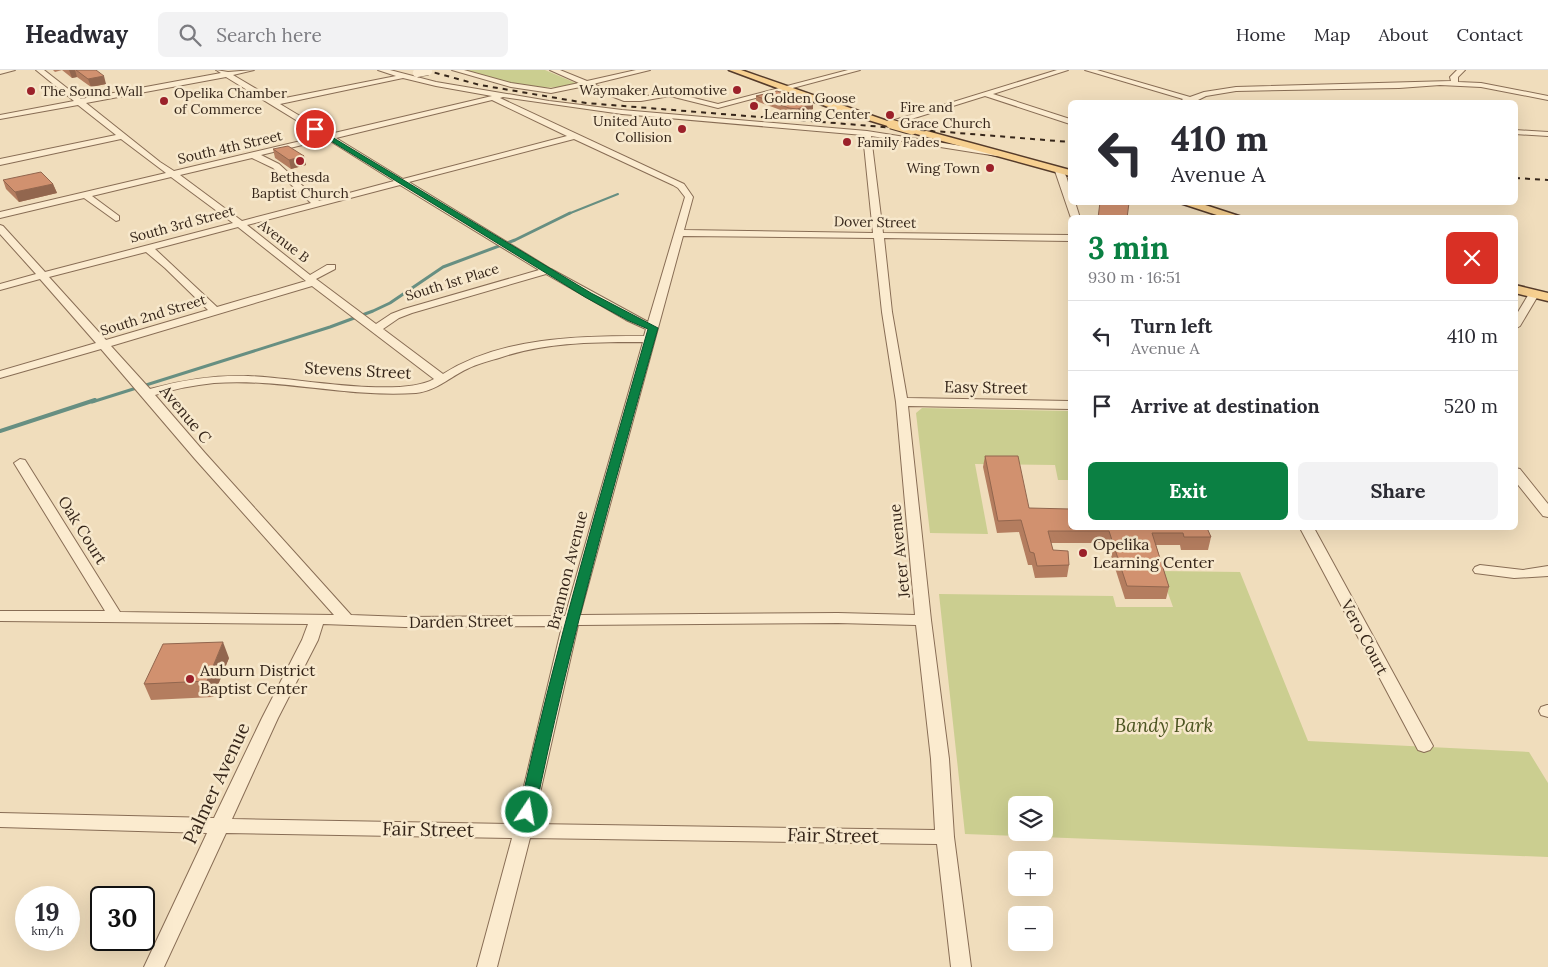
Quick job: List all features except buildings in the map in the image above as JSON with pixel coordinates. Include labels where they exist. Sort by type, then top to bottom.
[{"type":"main road","points":[[732,70],[924,134],[1068,172]]},
{"type":"main road","points":[[1193,205],[1229,215]]},
{"type":"main road","points":[[1518,290],[1548,297]]},
{"type":"street","points":[[0,72],[11,70]]},
{"type":"street","name":"Avenue B","points":[[40,70],[157,164],[239,223],[441,378]]},
{"type":"street","points":[[0,117],[223,72],[250,70]]},
{"type":"street","points":[[382,70],[497,97],[614,111],[867,133],[1000,155]]},
{"type":"street","points":[[273,103],[431,70]]},
{"type":"street","points":[[456,70],[511,86],[543,91],[559,91],[646,70]]},
{"type":"street","points":[[554,70],[618,98],[641,99],[670,94],[718,106],[856,70]]},
{"type":"street","points":[[890,123],[1064,70]]},
{"type":"street","points":[[1089,70],[1183,100]]},
{"type":"street","points":[[1455,83],[1454,77],[1461,70]]},
{"type":"street","points":[[223,72],[547,271],[630,318],[651,333]]},
{"type":"street","points":[[1190,100],[1223,91],[1258,88],[1455,83],[1481,85],[1548,98]]},
{"type":"street","points":[[986,94],[1068,121]]},
{"type":"street","points":[[497,97],[575,136]]},
{"type":"street","name":"South 4th Street","points":[[0,215],[255,156],[497,97]]},
{"type":"street","points":[[1518,132],[1548,134]]},
{"type":"street","name":"Jeter Avenue","points":[[867,133],[888,321],[902,402],[923,620],[940,758],[946,837],[961,967]]},
{"type":"street","points":[[0,162],[122,136]]},
{"type":"street","name":"South 3rd Street","points":[[0,286],[575,136]]},
{"type":"street","name":"Brannon Avenue","points":[[488,967],[523,830],[546,724],[593,537],[680,232],[688,197],[681,186],[575,136]]},
{"type":"street","points":[[255,156],[276,166],[316,203]]},
{"type":"street","points":[[1059,170],[1068,196]]},
{"type":"street","points":[[86,195],[116,218]]},
{"type":"street","name":"Avenue C","points":[[0,228],[347,620]]},
{"type":"street","name":"Dover Street","points":[[680,232],[1068,238]]},
{"type":"street","points":[[147,248],[169,266],[216,312]]},
{"type":"street","name":"South 2nd Street","points":[[0,375],[216,312],[312,280],[331,267]]},
{"type":"street","name":"South 1st Place","points":[[372,326],[419,307],[547,271]]},
{"type":"street","points":[[1518,321],[1534,294]]},
{"type":"street","name":"Stevens Street","points":[[147,393],[181,383],[208,379],[249,379],[340,387],[391,389],[431,386],[441,378],[465,366],[544,343],[651,333]]},
{"type":"street","name":"Easy Street","points":[[902,402],[1068,405]]},
{"type":"street","name":"Oak Court","points":[[20,463],[71,542],[115,616]]},
{"type":"street","points":[[1518,476],[1548,513]]},
{"type":"street","points":[[1518,492],[1531,492]]},
{"type":"street","name":"Vero Court","points":[[1308,530],[1424,746]]},
{"type":"street","points":[[1480,570],[1514,574],[1548,571]]},
{"type":"street","name":"Darden Street","points":[[0,616],[318,618],[404,622],[572,619],[838,618],[923,620]]},
{"type":"street","name":"Palmer Avenue","points":[[154,967],[270,718],[310,640],[318,618]]},
{"type":"street","name":"Fair Street","points":[[0,820],[220,827],[946,837]]},
{"type":"green space","points":[[464,70],[545,70],[578,84],[549,88],[534,87],[506,82]]},
{"type":"green space","points":[[922,408],[1068,411],[1068,480],[1058,480],[1055,465],[975,464],[988,534],[930,533],[916,413]]},
{"type":"green space","name":"Bandy Park","points":[[1160,571],[1240,572],[1308,741],[1529,752],[1548,783],[1548,857],[1053,837],[1053,796],[1008,796],[1008,836],[965,834],[939,594],[1113,596],[1116,607],[1173,607]]},
{"type":"waterway","points":[[568,214],[618,194]]},
{"type":"waterway","points":[[92,402],[330,327],[373,311],[390,303],[443,267],[515,240],[570,213]]},
{"type":"waterway","points":[[0,431],[95,400]]},
{"type":"railway","points":[[425,70],[480,85],[586,103],[1068,142]]},
{"type":"railway","points":[[1518,178],[1548,180]]},
{"type":"place","name":"Waymaker Automotive","points":[[737,90]]},
{"type":"place","name":"The Sound Wall","points":[[31,91]]},
{"type":"place","name":"Opelika Chamber of Commerce","points":[[164,101]]},
{"type":"place","name":"Golden Goose Learning Center","points":[[754,106]]},
{"type":"place","name":"Fire and Grace Church","points":[[890,115]]},
{"type":"place","name":"United Auto Collision","points":[[682,129]]},
{"type":"place","name":"Family Fades","points":[[847,142]]},
{"type":"place","name":"Bethesda Baptist Church","points":[[300,161]]},
{"type":"place","name":"Wing Town","points":[[990,168]]},
{"type":"place","name":"Opelika Learning Center","points":[[1083,553]]},
{"type":"place","name":"Auburn District Baptist Center","points":[[190,679]]},
{"type":"route","points":[[315,129],[547,271],[630,318],[653,328],[581,581],[546,724],[527,812]]}]
